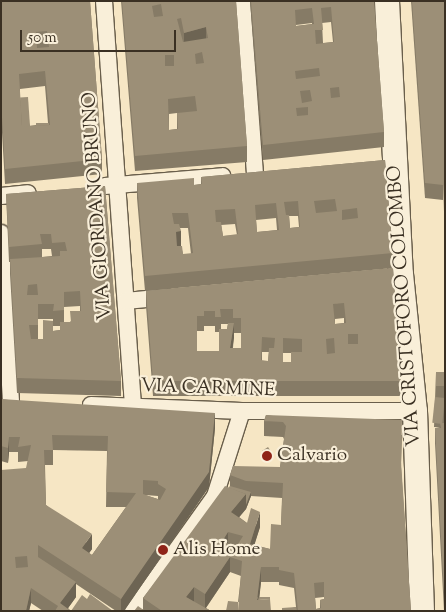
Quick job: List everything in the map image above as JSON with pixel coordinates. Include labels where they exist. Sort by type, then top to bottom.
[{"type":"street","name":"VIA GIORDANO BRUNO","points":[[104,1],[133,407]]},
{"type":"street","points":[[242,1],[255,174]]},
{"type":"street","name":"VIA CRISTOFORO COLOMBO","points":[[387,1],[384,162],[392,275],[426,411],[422,611]]},
{"type":"street","points":[[87,187],[275,172]]},
{"type":"street","points":[[1,196],[48,191]]},
{"type":"street","points":[[1,233],[6,403],[30,404]]},
{"type":"street","points":[[3,268],[23,266]]},
{"type":"street","points":[[126,301],[180,296]]},
{"type":"street","name":"VIA CARMINE","points":[[77,405],[242,411],[426,411]]},
{"type":"street","points":[[134,611],[215,496],[242,411]]},
{"type":"building","points":[[90,1],[102,159],[5,169],[1,100],[1,2]],"holes":[[[47,31],[49,47],[37,48],[36,32]],[[45,71],[50,125],[22,126],[19,74]]]},
{"type":"building","points":[[122,1],[236,1],[247,146],[135,156]],"holes":[[[161,4],[163,16],[154,17],[152,6]],[[181,18],[184,33],[206,27],[208,38],[183,42],[177,19]],[[202,52],[204,63],[196,64],[195,54]],[[165,55],[174,55],[174,66],[165,66]],[[195,96],[197,111],[177,113],[178,129],[169,130],[168,99]]]},
{"type":"building","points":[[251,1],[374,1],[384,132],[263,145]],"holes":[[[331,7],[334,42],[316,44],[315,30],[323,30],[321,8]],[[312,8],[314,24],[296,26],[295,10]],[[319,68],[320,76],[296,79],[295,71]],[[339,87],[340,97],[331,98],[330,88]],[[310,90],[312,101],[302,103],[300,91]],[[308,107],[308,115],[297,116],[296,108]]]},
{"type":"building","points":[[412,1],[445,1],[445,239],[443,185],[425,183]]},
{"type":"building","points":[[28,97],[30,126],[22,126],[20,98]]},
{"type":"building","points":[[36,123],[49,123],[49,125],[36,126]]},
{"type":"building","points":[[385,160],[393,253],[145,276],[137,183],[194,178],[194,185],[202,184],[201,177]],"holes":[[[335,199],[337,211],[316,213],[314,201]],[[298,201],[300,227],[290,228],[289,215],[286,215],[284,202]],[[276,203],[279,230],[257,232],[255,205]],[[357,208],[358,218],[342,220],[342,210]],[[235,209],[238,234],[223,236],[221,222],[216,222],[215,210]],[[172,213],[188,213],[193,253],[183,254],[182,246],[177,246],[176,232],[181,231],[179,224],[174,224]]]},
{"type":"building","points":[[105,186],[121,381],[17,378],[10,259],[60,256],[60,251],[67,251],[65,242],[52,243],[51,234],[40,234],[42,244],[9,247],[6,194]],"holes":[[[37,284],[38,295],[27,295],[28,285]],[[80,291],[81,311],[70,311],[71,322],[60,322],[60,330],[53,331],[53,321],[43,320],[43,339],[31,339],[29,325],[38,325],[38,304],[54,304],[53,311],[64,310],[64,292]]]},
{"type":"building","points":[[393,268],[401,381],[153,381],[146,291]],"holes":[[[344,303],[346,323],[335,324],[333,304]],[[220,309],[233,309],[233,318],[241,318],[241,348],[230,348],[234,323],[228,323],[227,329],[219,329],[219,351],[197,351],[197,316],[204,316],[204,311],[215,311],[215,317],[221,317]],[[348,334],[358,334],[358,344],[348,344]],[[262,337],[275,338],[274,348],[269,348],[268,361],[261,360]],[[283,338],[302,339],[302,352],[291,352],[291,362],[283,362]],[[334,338],[335,353],[327,354],[326,339]]]},
{"type":"building","points":[[1,335],[2,377],[1,377]]},
{"type":"building","points":[[436,372],[445,372],[445,386],[436,386]]},
{"type":"building","points":[[435,397],[445,398],[442,424],[432,423]]},
{"type":"building","points":[[1,399],[215,413],[209,472],[121,599],[38,545],[38,557],[76,582],[60,603],[71,611],[55,611],[58,606],[31,588],[26,611],[1,611],[1,470],[26,468],[31,445],[18,447],[20,437],[9,437],[8,448],[1,446]],"holes":[[[52,435],[108,436],[106,492],[136,493],[92,555],[82,548],[92,534],[46,505],[44,450],[53,450]],[[143,480],[158,481],[158,484],[166,489],[160,500],[143,494]],[[27,556],[28,567],[16,568],[15,557]]]},
{"type":"building","points":[[266,415],[402,420],[401,462],[411,611],[298,611],[294,573],[279,570],[279,567],[261,567],[257,600],[270,599],[271,611],[238,611],[242,561],[230,557],[205,594],[194,587],[186,597],[211,611],[162,611],[143,598],[225,486],[246,494],[231,512],[247,523],[251,508],[260,512],[250,544],[270,549],[271,524],[281,525],[283,483],[246,481],[230,475],[233,466],[280,467],[286,426],[283,422],[264,421]],"holes":[[[228,532],[243,536],[235,549],[223,540]],[[324,582],[324,599],[320,600],[321,608],[316,609],[314,583]]]},
{"type":"building","points":[[440,423],[445,423],[445,611],[435,428],[441,428]]},
{"type":"building","points":[[268,447],[272,453],[267,458],[262,451]]},
{"type":"building","points":[[230,486],[251,492],[246,505],[246,494],[229,488]]},
{"type":"building","points":[[90,594],[113,611],[71,611],[82,595],[87,599]]},
{"type":"building","points":[[259,597],[270,597],[270,599],[258,600]]},
{"type":"building","points":[[228,601],[238,602],[238,611],[226,611]]},
{"type":"building","points":[[138,606],[145,611],[134,611]]},
{"type":"building","points":[[296,607],[297,611],[282,611],[282,608]]},
{"type":"place","name":"Calvario","points":[[267,456]]},
{"type":"place","name":"Alis Home","points":[[163,550]]}]
